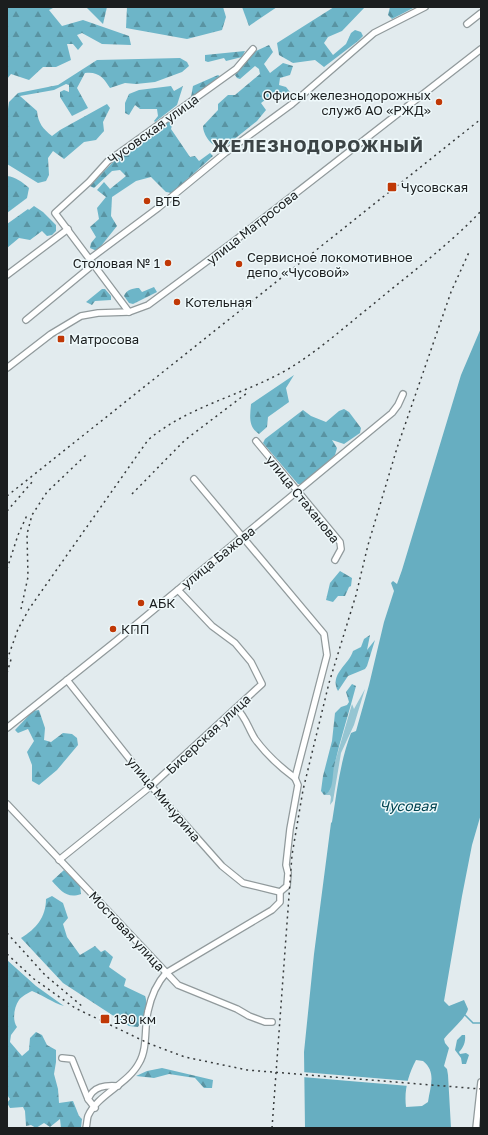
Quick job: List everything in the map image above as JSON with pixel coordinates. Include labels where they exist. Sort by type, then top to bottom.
[{"type":"street","points":[[26,320],[89,268],[91,258],[158,208],[225,152],[292,104],[374,33],[425,7]]},
{"type":"street","points":[[467,24],[481,13]]},
{"type":"street","name":"Чусовская улица","points":[[68,229],[56,213],[89,182],[108,161],[236,69],[253,49]]},
{"type":"street","name":"улица Матросова","points":[[7,368],[51,334],[81,316],[98,312],[129,312],[144,308],[481,49]]},
{"type":"street","points":[[7,275],[68,229],[91,258],[129,312]]},
{"type":"street","name":"улица Бажова","points":[[7,728],[242,538],[392,413],[398,405],[402,394]]},
{"type":"street","name":"улица Стаханова","points":[[256,441],[340,542],[341,549],[335,560]]},
{"type":"street","points":[[194,478],[242,538],[324,634],[327,655],[325,668],[295,778]]},
{"type":"street","name":"Бисерская улица","points":[[59,860],[151,786],[262,684],[251,662],[234,643],[212,626],[178,590]]},
{"type":"street","name":"улица Мичурина","points":[[66,680],[151,786],[222,866],[243,883],[280,892]]},
{"type":"street","points":[[86,1128],[88,1116],[130,1076],[140,1062],[145,1042],[148,1011],[158,982],[166,973],[272,910],[280,902],[280,892],[287,886],[288,874],[286,865],[290,829],[298,785],[295,778],[275,762],[258,743],[242,714],[236,708]]},
{"type":"street","name":"Мостовая улица","points":[[7,804],[178,985],[237,1009],[264,1022],[272,1022]]},
{"type":"street","points":[[62,1058],[72,1060],[88,1099],[95,1108]]},
{"type":"street","points":[[476,1128],[481,1082]]},
{"type":"street","points":[[88,1099],[91,1092],[101,1086],[118,1086]]},
{"type":"shaded area","points":[[365,689],[354,725],[341,753],[333,801],[330,805],[330,795],[324,795],[330,790],[333,769],[352,704],[354,709]]},
{"type":"green space","points":[[7,7],[55,7],[49,10],[62,26],[83,20],[129,36],[131,45],[102,44],[82,33],[77,35],[83,44],[78,50],[73,44],[67,44],[71,60],[56,67],[43,67],[29,80],[11,74],[7,79]]},
{"type":"green space","points":[[86,7],[107,7],[103,24]]},
{"type":"green space","points":[[127,7],[223,7],[226,17],[222,30],[187,39],[126,28]]},
{"type":"green space","points":[[242,7],[277,7],[249,26]]},
{"type":"green space","points":[[334,7],[365,7],[342,31],[328,37],[324,43],[333,55],[346,44],[351,33],[355,30],[361,32],[363,36],[358,41],[324,67],[315,60],[293,63],[279,55],[277,43]]},
{"type":"green space","points":[[390,7],[415,7],[392,19],[388,15]]},
{"type":"green space","points":[[269,45],[273,52],[264,64],[270,73],[283,63],[293,66],[290,75],[280,78],[279,85],[286,87],[290,92],[284,99],[278,100],[273,94],[261,103],[266,110],[257,121],[222,149],[218,148],[209,140],[203,126],[218,110],[218,104],[228,95],[235,95],[260,74],[259,69],[255,66],[240,79],[235,75],[256,51]]},
{"type":"green space","points":[[245,51],[242,57],[226,61],[224,58],[208,62],[205,61],[205,55]]},
{"type":"green space","points":[[180,58],[187,62],[189,66],[182,72],[155,82],[136,84],[125,83],[110,88],[97,74],[85,73],[77,88],[88,108],[72,116],[60,97],[60,92],[64,90],[69,92],[69,85],[66,84],[54,90],[20,96],[37,111],[38,119],[46,131],[52,136],[107,104],[110,108],[103,122],[104,131],[96,140],[84,142],[64,159],[53,151],[48,158],[49,175],[46,181],[38,183],[7,164],[7,116],[9,102],[18,93],[58,85],[97,60]]},
{"type":"green space","points":[[218,75],[221,77],[191,97],[193,86]]},
{"type":"green space","points":[[171,86],[174,91],[183,86],[177,105],[155,122],[154,121],[158,116],[157,109],[140,109],[135,105],[129,115],[125,113],[125,103],[129,94],[139,90]]},
{"type":"green space","points":[[169,120],[173,122],[171,129],[190,157],[195,156],[199,161],[210,153],[213,156],[172,193],[166,192],[151,177],[136,181],[112,197],[111,216],[117,226],[97,251],[90,248],[91,243],[96,237],[90,227],[99,219],[97,208],[106,197],[97,190],[104,182],[110,189],[126,176],[120,170],[112,171],[94,188],[90,186],[114,161]]},
{"type":"green space","points":[[7,176],[16,179],[29,188],[27,198],[7,213]]},
{"type":"green space","points":[[34,206],[43,212],[56,225],[56,231],[52,235],[47,236],[42,231],[30,240],[19,238],[7,248],[7,224]]},
{"type":"green space","points":[[154,287],[157,292],[133,304],[129,303],[124,296],[126,292],[132,289],[139,288],[142,292]]},
{"type":"green space","points":[[102,289],[105,289],[111,296],[111,300],[95,301],[92,305],[86,302]]},
{"type":"green space","points":[[294,375],[286,388],[289,402],[268,417],[267,427],[259,434],[251,425],[251,404]]},
{"type":"green space","points":[[344,409],[349,412],[361,428],[360,433],[344,444],[332,440],[337,448],[335,455],[303,484],[298,484],[263,443],[265,439],[303,410],[311,416],[326,422],[339,411]]},
{"type":"green space","points":[[340,571],[352,578],[351,586],[349,587],[345,596],[338,596],[333,602],[326,600],[330,583]]},
{"type":"green space","points":[[370,635],[367,650],[375,640],[367,666],[365,669],[348,676],[338,691],[336,680],[338,675],[353,651],[361,647],[364,639]]},
{"type":"green space","points":[[352,684],[356,686],[336,757],[330,791],[324,795],[321,791],[323,776],[332,741],[335,713],[349,702],[346,692]]},
{"type":"green space","points":[[39,710],[45,728],[44,740],[51,742],[63,733],[72,734],[77,738],[78,745],[57,770],[39,785],[32,781],[32,765],[27,752],[34,741],[28,729],[18,733],[15,730],[33,711]]},
{"type":"green space","points":[[64,870],[80,885],[81,894],[68,895],[61,891],[52,881]]},
{"type":"green space","points":[[52,896],[63,903],[68,918],[63,924],[67,937],[80,955],[95,946],[101,952],[105,950],[113,957],[109,967],[126,979],[124,986],[145,996],[146,1008],[138,1027],[129,1026],[63,983],[21,938],[31,931],[39,922],[46,905],[46,899]]},
{"type":"green space","points":[[7,960],[36,986],[64,1006],[32,991],[22,997],[16,1006],[14,1021],[17,1027],[11,1035],[10,1042],[22,1056],[29,1050],[30,1038],[36,1032],[42,1035],[47,1045],[56,1050],[54,1074],[58,1089],[59,1103],[73,1101],[79,1116],[82,1119],[81,1128],[61,1128],[60,1119],[50,1127],[44,1123],[36,1128],[31,1125],[26,1126],[25,1111],[23,1107],[10,1108],[7,1103],[10,1099],[7,1095]]},
{"type":"green space","points":[[162,1068],[213,1080],[212,1088],[204,1088],[195,1078],[169,1074],[154,1078],[136,1076],[147,1071]]},
{"type":"water","name":"Чусовая","points":[[481,328],[481,814],[472,845],[444,1001],[449,1006],[464,1000],[468,1009],[467,1013],[444,1039],[449,1048],[444,1066],[447,1069],[448,1075],[451,1128],[305,1128],[304,1052],[314,954],[331,823],[341,766],[351,733],[356,731],[369,685],[384,622],[394,591],[391,583],[393,581],[397,584],[402,570],[461,375]],"holes":[[[416,1060],[423,1061],[430,1070],[432,1080],[428,1102],[422,1106],[406,1107],[406,1089],[411,1071]]]},
{"type":"water","points":[[462,1035],[465,1035],[465,1040],[463,1047],[459,1052],[460,1054],[466,1053],[469,1055],[466,1064],[462,1064],[461,1058],[455,1050],[457,1040]]},
{"type":"pier","points":[[302,1072],[410,1081],[409,1086],[302,1077]]},
{"type":"waterway","points":[[465,1015],[473,1023],[481,1023]]},
{"type":"railway","points":[[7,496],[481,119]]},
{"type":"railway","points":[[7,660],[18,629],[29,609],[148,440],[163,429],[196,410],[249,388],[295,365],[328,341],[428,260],[481,211]]},
{"type":"railway","points":[[272,1128],[292,855],[303,790],[329,683],[356,595],[368,545],[397,448],[451,292],[470,250]]},
{"type":"railway","points":[[132,494],[185,440],[247,393]]},
{"type":"railway","points":[[21,609],[28,577],[27,534],[32,515],[47,492],[86,455]]},
{"type":"railway","points":[[7,511],[33,481]]},
{"type":"railway","points":[[7,569],[18,535],[28,513]]},
{"type":"railway","points":[[7,673],[12,656]]},
{"type":"railway","points":[[7,933],[45,975],[83,1007]]},
{"type":"railway","points":[[7,954],[34,979],[75,1008],[150,1044],[185,1057],[247,1070],[481,1089]]},
{"type":"place","name":"Офисы железнодорожных служб АО «РЖД»","points":[[439,102]]},
{"type":"place","name":"Чусовская","points":[[392,187]]},
{"type":"place","name":"ВТБ","points":[[147,201]]},
{"type":"place","name":"Столовая № 1","points":[[168,263]]},
{"type":"place","name":"Сервисное локомотивное депо «Чусовой»","points":[[239,264]]},
{"type":"place","name":"Котельная","points":[[177,302]]},
{"type":"place","name":"Матросова","points":[[61,339]]},
{"type":"place","name":"АБК","points":[[141,603]]},
{"type":"place","name":"КПП","points":[[113,629]]},
{"type":"place","name":"130 км","points":[[105,1019]]},
{"type":"district","name":"ЖЕЛЕЗНОДОРОЖНЫЙ","points":[[318,145]]}]
